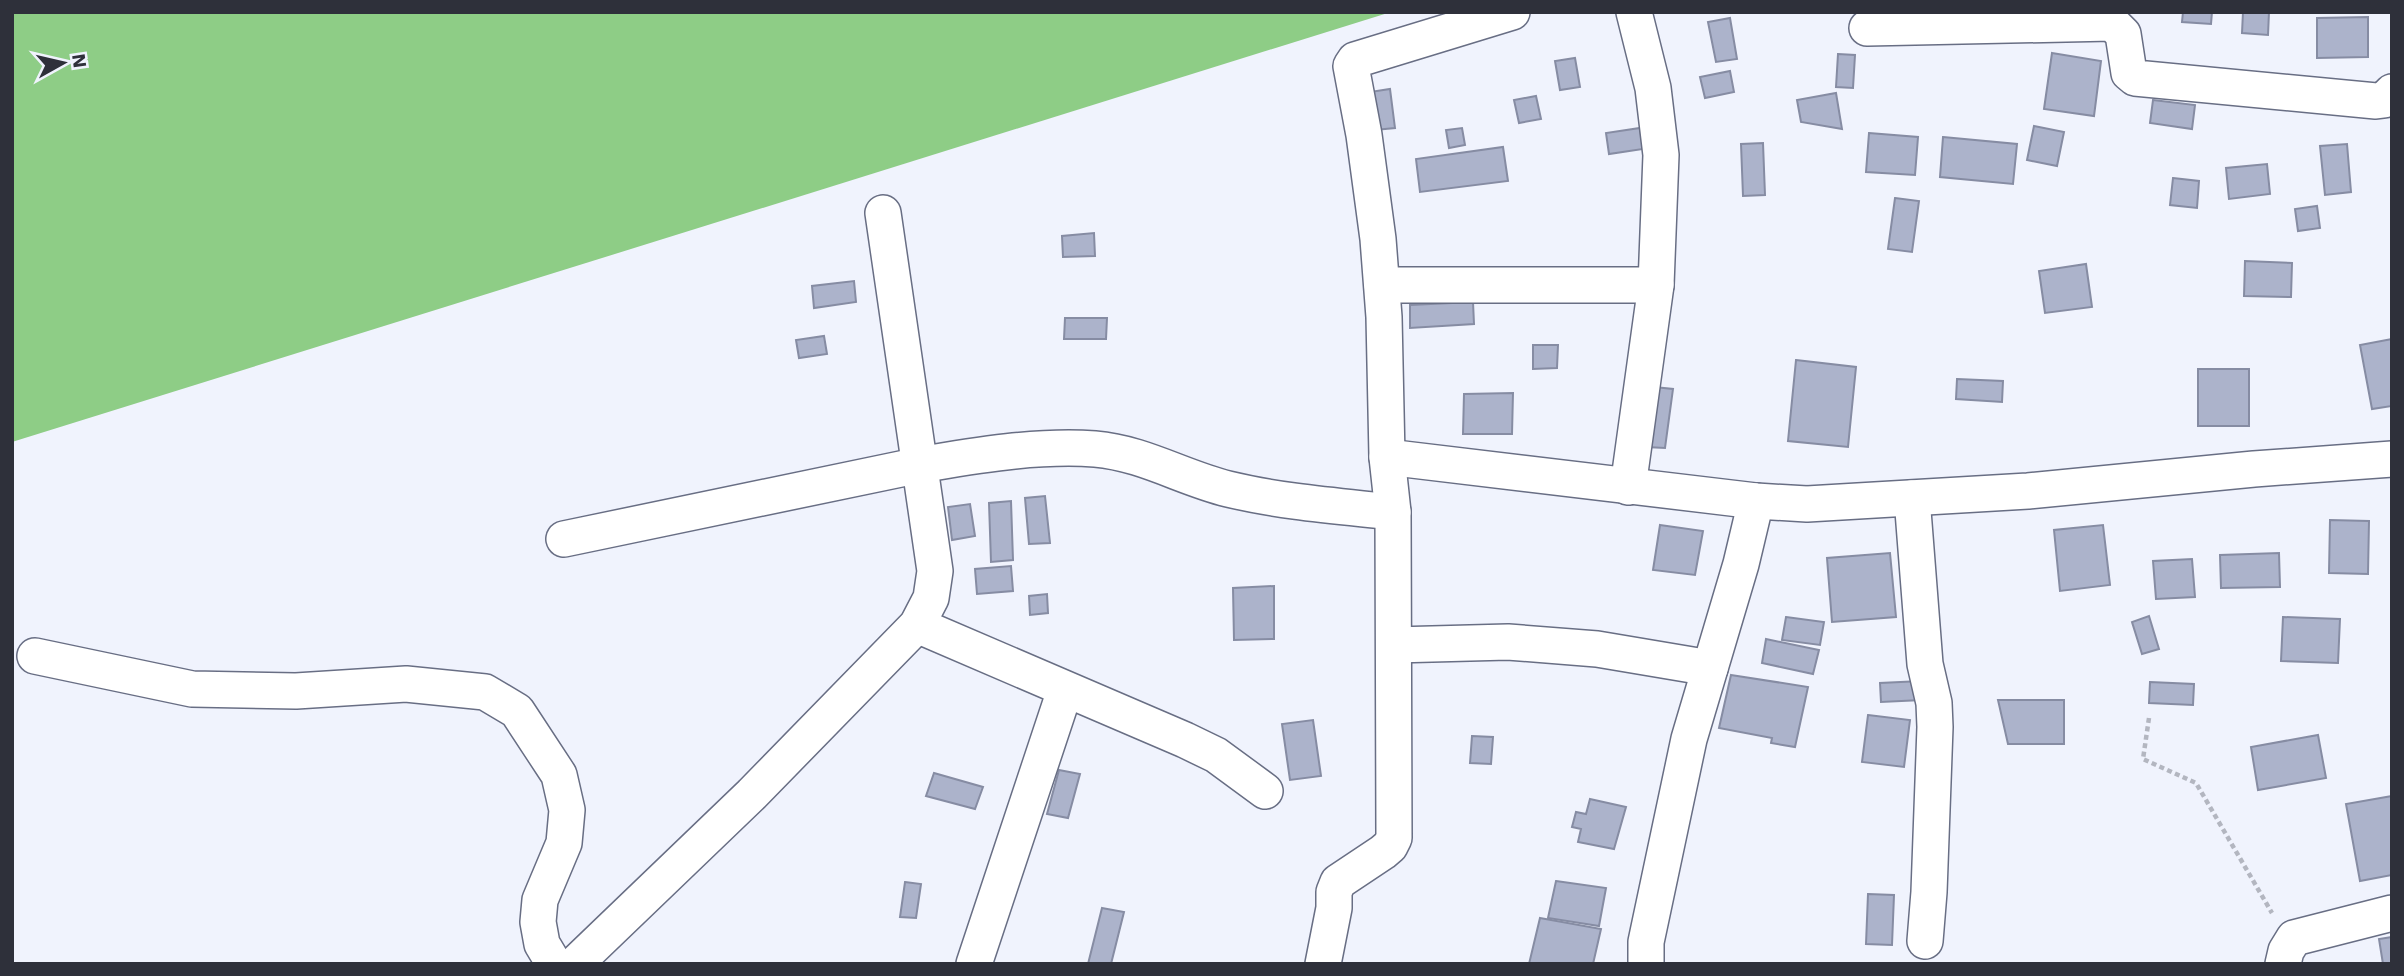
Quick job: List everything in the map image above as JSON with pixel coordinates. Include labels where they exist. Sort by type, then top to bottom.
[{"type":"street","points":[[1323,964],[1338,882],[1383,852],[1394,838],[1393,512],[1387,457],[1382,285],[1364,135],[1352,71],[1353,62],[1512,12]]},
{"type":"street","points":[[1628,487],[1656,285],[1661,155],[1653,88],[1633,12]]},
{"type":"street","points":[[1867,28],[2112,23],[2123,34],[2129,73],[2135,78],[2376,101],[2384,100],[2392,92]]},
{"type":"street","points":[[575,964],[743,804],[916,625],[931,598],[935,571],[883,213]]},
{"type":"street","points":[[1382,285],[1656,285]]},
{"type":"street","points":[[564,538],[976,455],[1096,449],[1137,457],[1226,488],[1276,499],[1393,512]]},
{"type":"street","points":[[1387,457],[1628,487],[1807,504],[2042,490],[2254,469],[2392,459]]},
{"type":"street","points":[[1912,498],[1925,664],[1934,702],[1935,727],[1925,941]]},
{"type":"street","points":[[1646,964],[1647,942],[1686,753],[1756,501]]},
{"type":"street","points":[[916,625],[1216,755],[1265,791]]},
{"type":"street","points":[[1394,645],[1508,642],[1597,649],[1710,668]]},
{"type":"street","points":[[35,656],[192,689],[296,691],[406,684],[485,692],[517,710],[559,775],[568,810],[564,843],[540,900],[538,922],[542,944],[554,964]]},
{"type":"street","points":[[974,964],[1065,690]]},
{"type":"street","points":[[2287,954],[2294,938],[2392,912]]},
{"type":"path","points":[[2149,718],[2143,759],[2196,783],[2287,954]]},
{"type":"green space","points":[[12,12],[1391,12],[12,442]]},
{"type":"building","points":[[2183,12],[2212,12],[2211,24],[2182,22]]},
{"type":"building","points":[[2243,12],[2269,12],[2268,35],[2242,33]]},
{"type":"building","points":[[2368,17],[2368,57],[2317,58],[2317,18]]},
{"type":"building","points":[[1730,18],[1737,59],[1716,62],[1708,22]]},
{"type":"building","points":[[2052,53],[2101,61],[2094,116],[2044,109]]},
{"type":"building","points":[[1838,54],[1855,55],[1853,88],[1836,87]]},
{"type":"building","points":[[1575,58],[1580,87],[1560,90],[1555,61]]},
{"type":"building","points":[[1730,71],[1734,92],[1705,98],[1700,77]]},
{"type":"building","points":[[1390,89],[1395,128],[1375,130],[1370,92]]},
{"type":"building","points":[[1836,93],[1842,129],[1801,122],[1797,100]]},
{"type":"building","points":[[1536,96],[1541,119],[1519,123],[1514,100]]},
{"type":"building","points":[[2153,100],[2195,105],[2192,129],[2150,123]]},
{"type":"building","points":[[2034,126],[2064,132],[2057,166],[2027,160]]},
{"type":"building","points":[[1462,128],[1465,145],[1449,148],[1446,130]]},
{"type":"building","points":[[1640,128],[1643,149],[1609,154],[1606,133]]},
{"type":"building","points":[[1869,133],[1918,137],[1915,175],[1866,172]]},
{"type":"building","points":[[1943,137],[2017,144],[2013,184],[1940,177]]},
{"type":"building","points":[[1763,143],[1765,195],[1743,196],[1741,144]]},
{"type":"building","points":[[2347,144],[2351,192],[2325,195],[2320,146]]},
{"type":"building","points":[[1503,147],[1508,181],[1420,192],[1416,159]]},
{"type":"building","points":[[2267,164],[2270,194],[2229,199],[2226,168]]},
{"type":"building","points":[[2173,178],[2199,181],[2197,208],[2170,205]]},
{"type":"building","points":[[1895,198],[1919,201],[1912,252],[1888,249]]},
{"type":"building","points":[[2317,206],[2320,228],[2298,231],[2295,209]]},
{"type":"building","points":[[1094,233],[1095,256],[1063,257],[1062,236]]},
{"type":"building","points":[[2245,261],[2292,263],[2291,297],[2244,296]]},
{"type":"building","points":[[2086,264],[2092,307],[2045,313],[2039,271]]},
{"type":"building","points":[[854,281],[856,302],[814,308],[812,286]]},
{"type":"building","points":[[1473,302],[1474,324],[1410,328],[1410,305]]},
{"type":"building","points":[[1065,318],[1107,318],[1106,339],[1064,339]]},
{"type":"building","points":[[824,336],[827,354],[799,358],[796,340]]},
{"type":"building","points":[[2392,339],[2392,406],[2372,409],[2360,345]]},
{"type":"building","points":[[1533,345],[1558,345],[1557,368],[1533,369]]},
{"type":"building","points":[[1796,360],[1856,367],[1848,447],[1788,441]]},
{"type":"building","points":[[2198,369],[2249,369],[2249,426],[2198,426]]},
{"type":"building","points":[[1957,379],[2003,381],[2002,402],[1956,399]]},
{"type":"building","points":[[1654,387],[1673,389],[1665,448],[1646,447]]},
{"type":"building","points":[[1513,393],[1512,434],[1463,434],[1464,394]]},
{"type":"building","points":[[1045,496],[1050,543],[1029,544],[1025,498]]},
{"type":"building","points":[[1011,501],[1013,560],[991,562],[989,503]]},
{"type":"building","points":[[970,504],[975,536],[952,540],[948,507]]},
{"type":"building","points":[[2330,520],[2369,521],[2368,574],[2329,573]]},
{"type":"building","points":[[1660,525],[1703,531],[1695,575],[1653,570]]},
{"type":"building","points":[[2103,525],[2110,585],[2060,591],[2054,530]]},
{"type":"building","points":[[1890,553],[1896,617],[1832,622],[1827,558]]},
{"type":"building","points":[[2279,553],[2280,587],[2221,588],[2220,555]]},
{"type":"building","points":[[2192,559],[2195,597],[2156,599],[2153,561]]},
{"type":"building","points":[[1011,566],[1013,591],[977,594],[975,569]]},
{"type":"building","points":[[1274,586],[1274,639],[1234,640],[1233,588]]},
{"type":"building","points":[[1047,594],[1048,613],[1030,615],[1029,596]]},
{"type":"building","points":[[2149,616],[2159,649],[2142,654],[2132,622]]},
{"type":"building","points":[[1786,617],[1824,622],[1820,645],[1782,640]]},
{"type":"building","points":[[2283,617],[2340,619],[2338,663],[2281,661]]},
{"type":"building","points":[[1766,639],[1819,650],[1813,674],[1762,663]]},
{"type":"building","points":[[1731,675],[1808,687],[1795,747],[1771,743],[1772,738],[1719,728]]},
{"type":"building","points":[[1921,681],[1922,700],[1881,702],[1880,683]]},
{"type":"building","points":[[2150,682],[2194,684],[2193,705],[2149,703]]},
{"type":"building","points":[[1998,700],[2064,700],[2064,744],[2008,744]]},
{"type":"building","points":[[1868,715],[1910,720],[1904,767],[1862,762]]},
{"type":"building","points":[[1313,720],[1321,776],[1290,780],[1282,724]]},
{"type":"building","points":[[2318,735],[2326,778],[2258,790],[2251,747]]},
{"type":"building","points":[[1472,736],[1493,737],[1491,764],[1470,763]]},
{"type":"building","points":[[1059,770],[1080,774],[1068,818],[1047,814]]},
{"type":"building","points":[[934,773],[983,787],[975,809],[926,796]]},
{"type":"building","points":[[2392,796],[2392,875],[2360,881],[2346,804]]},
{"type":"building","points":[[1590,799],[1626,807],[1614,849],[1578,842],[1581,829],[1572,827],[1576,812],[1586,814]]},
{"type":"building","points":[[1556,881],[1606,888],[1599,926],[1548,918]]},
{"type":"building","points":[[905,882],[921,884],[916,918],[900,917]]},
{"type":"building","points":[[1868,894],[1894,895],[1892,945],[1866,944]]},
{"type":"building","points":[[1102,908],[1124,912],[1111,964],[1088,964]]},
{"type":"building","points":[[1540,918],[1601,929],[1593,964],[1529,964]]},
{"type":"building","points":[[2392,937],[2392,964],[2383,964],[2379,939]]}]
